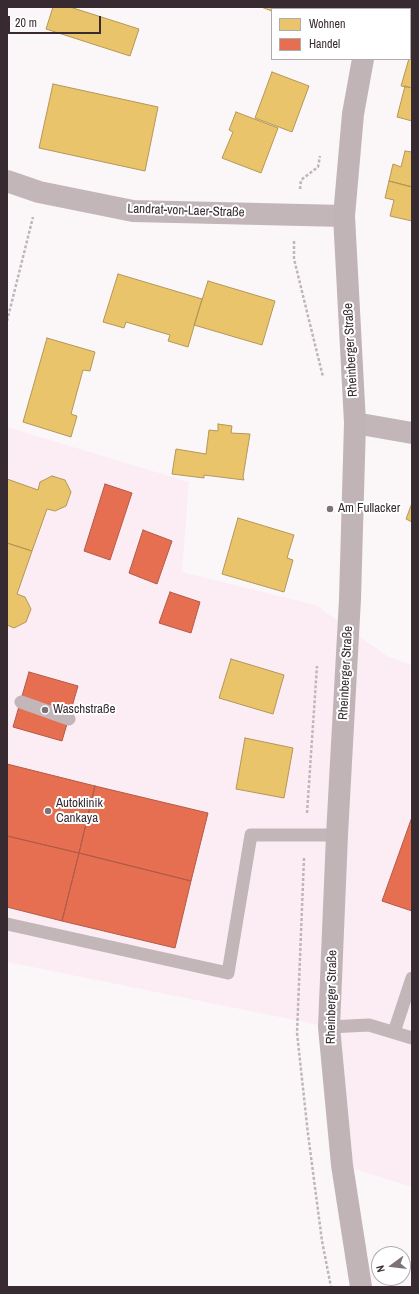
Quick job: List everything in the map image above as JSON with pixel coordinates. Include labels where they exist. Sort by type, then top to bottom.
[{"type":"main road","name":"Rheinberger Straße","points":[[361,1287],[342,1165],[329,1026],[337,835],[350,599],[354,423],[344,216],[353,114],[363,60]]},
{"type":"street","name":"Landrat-von-Laer-Straße","points":[[7,181],[39,192],[134,211],[344,216]]},
{"type":"street","points":[[354,423],[412,433]]},
{"type":"lane","points":[[21,702],[69,719]]},
{"type":"lane","points":[[7,924],[228,973],[251,836],[337,835]]},
{"type":"lane","points":[[394,1032],[412,978]]},
{"type":"lane","points":[[329,1026],[369,1025],[412,1038]]},
{"type":"path","points":[[321,152],[318,167],[301,180],[294,259],[325,382]]},
{"type":"path","points":[[7,321],[39,192]]},
{"type":"path","points":[[317,664],[306,835],[297,1033],[322,1240],[331,1287]]},
{"type":"shaded area","points":[[7,427],[189,482],[182,572],[316,605],[387,656],[412,665],[412,1187],[342,1165],[329,1027],[7,962]]},
{"type":"building: Wohnen","points":[[53,7],[70,7],[139,29],[130,56],[46,29]]},
{"type":"building: Wohnen","points":[[261,7],[316,7],[271,8],[271,11]]},
{"type":"building: Wohnen","points":[[412,55],[412,88],[401,86],[409,60],[411,60]]},
{"type":"building: Wohnen","points":[[272,72],[309,86],[292,132],[255,118]]},
{"type":"building: Wohnen","points":[[53,84],[158,107],[145,171],[39,148]]},
{"type":"building: Wohnen","points":[[405,86],[412,88],[412,121],[397,117]]},
{"type":"building: Wohnen","points":[[236,112],[278,128],[261,173],[222,158],[233,132],[229,130]]},
{"type":"building: Wohnen","points":[[405,151],[412,152],[412,187],[389,181],[393,164],[401,167]]},
{"type":"building: Wohnen","points":[[389,181],[412,187],[412,221],[390,216],[394,200],[385,198]]},
{"type":"building: Wohnen","points":[[118,274],[202,299],[188,347],[168,341],[170,335],[126,322],[124,328],[103,322]]},
{"type":"building: Wohnen","points":[[208,281],[275,301],[262,345],[194,325]]},
{"type":"building: Wohnen","points":[[47,338],[95,352],[90,371],[83,370],[71,414],[77,416],[71,437],[23,422]]},
{"type":"building: Wohnen","points":[[218,424],[232,426],[231,433],[250,434],[243,477],[244,480],[204,475],[204,478],[172,474],[176,449],[206,454],[209,430],[218,431]]},
{"type":"building: Wohnen","points":[[52,476],[65,480],[71,492],[66,506],[55,511],[47,509],[32,551],[7,543],[7,479],[38,490],[40,482]]},
{"type":"building: Wohnen","points":[[412,503],[412,522],[406,519]]},
{"type":"building: Wohnen","points":[[238,518],[294,535],[287,558],[293,560],[284,592],[222,574]]},
{"type":"building: Wohnen","points":[[7,543],[32,551],[17,594],[25,597],[31,609],[26,622],[14,628],[7,625]]},
{"type":"building: Wohnen","points":[[231,659],[284,675],[273,714],[219,698]]},
{"type":"building: Wohnen","points":[[245,738],[293,748],[284,798],[236,789]]},
{"type":"building: Handel","points":[[105,484],[132,493],[110,560],[84,551]]},
{"type":"building: Handel","points":[[143,530],[172,541],[157,584],[129,573]]},
{"type":"building: Handel","points":[[170,592],[200,602],[191,633],[159,623]]},
{"type":"building: Handel","name":"Waschstraße","points":[[29,672],[78,686],[62,741],[13,727]]},
{"type":"building: Handel","name":"Autoklinik Cankaya","points":[[7,764],[95,786],[79,853],[7,836]]},
{"type":"building: Handel","points":[[95,786],[208,813],[191,881],[79,853]]},
{"type":"building: Handel","points":[[412,817],[412,911],[382,901]]},
{"type":"building: Handel","points":[[7,836],[79,853],[62,921],[7,907]]},
{"type":"building: Handel","points":[[79,853],[191,881],[175,948],[62,921]]},
{"type":"place","name":"Am Fullacker","points":[[330,509]]},
{"type":"place","name":"Waschstraße","points":[[45,710]]},
{"type":"place","name":"Autoklinik Cankaya","points":[[48,811]]}]
